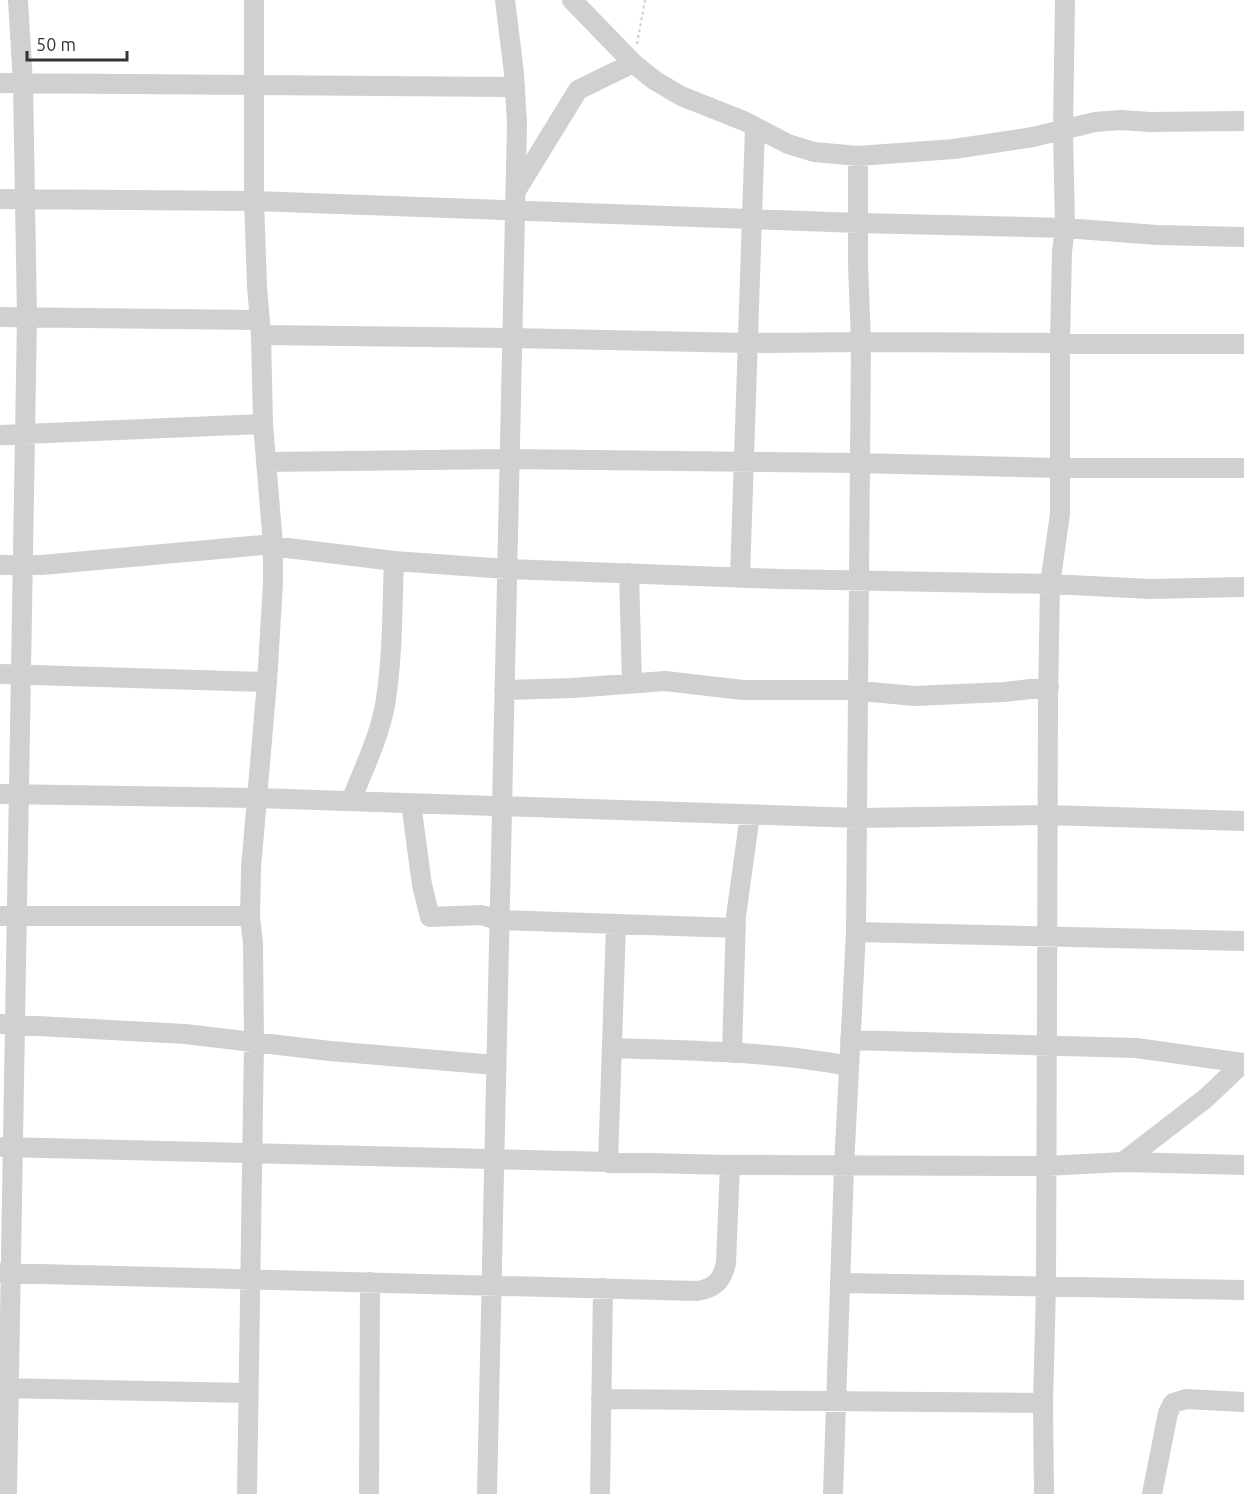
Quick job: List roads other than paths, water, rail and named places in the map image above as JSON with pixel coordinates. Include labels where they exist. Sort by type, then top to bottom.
[{"type":"street","points":[[7,1494],[5,1388],[9,916],[20,794],[27,317],[23,83],[18,0]]},
{"type":"street","points":[[247,1494],[254,1042],[253,944],[250,916],[251,868],[273,583],[273,545],[262,424],[261,327],[254,201],[254,0]]},
{"type":"street","points":[[487,1494],[517,123],[506,0]]},
{"type":"street","points":[[572,0],[633,63],[654,80],[681,96],[801,149],[825,154],[858,156],[954,149],[1033,137],[1095,122],[1121,120],[1244,122]]},
{"type":"street","points":[[1044,1494],[1048,687],[1050,585],[1059,534],[1060,342],[1062,252],[1065,228],[1063,130],[1065,0]]},
{"type":"street","points":[[515,202],[578,90],[633,63]]},
{"type":"street","points":[[0,82],[515,87]]},
{"type":"street","points":[[740,577],[755,127]]},
{"type":"street","points":[[833,1494],[844,1167],[856,932],[861,342],[858,156]]},
{"type":"street","points":[[0,199],[515,202],[752,219],[1065,228],[1157,235],[1244,237]]},
{"type":"street","points":[[0,316],[511,338],[748,343],[1244,344]]},
{"type":"street","points":[[0,435],[24,436],[262,424]]},
{"type":"street","points":[[266,462],[508,459],[1059,468],[1244,468]]},
{"type":"street","points":[[0,565],[24,566],[273,545],[394,561],[507,569],[1150,589],[1244,587]]},
{"type":"street","points":[[351,801],[377,736],[385,706],[394,561]]},
{"type":"street","points":[[629,573],[632,682]]},
{"type":"street","points":[[0,674],[267,682]]},
{"type":"street","points":[[504,690],[573,688],[666,681],[766,691],[858,690],[938,696],[1048,687]]},
{"type":"street","points":[[0,794],[257,798],[858,818],[1048,815],[1244,821]]},
{"type":"street","points":[[411,803],[422,885],[429,916],[435,918],[481,915],[499,920],[736,928]]},
{"type":"street","points":[[732,1053],[736,928],[750,815]]},
{"type":"street","points":[[9,916],[250,916]]},
{"type":"street","points":[[608,1163],[616,925]]},
{"type":"street","points":[[856,932],[1244,941]]},
{"type":"street","points":[[8,1025],[185,1034],[330,1051],[496,1065]]},
{"type":"street","points":[[850,1040],[1047,1044],[1154,1050],[1244,1063]]},
{"type":"street","points":[[612,1048],[732,1053],[797,1058],[849,1066]]},
{"type":"street","points":[[1123,1162],[1206,1098],[1244,1063]]},
{"type":"street","points":[[7,1147],[493,1161],[844,1167],[1046,1166],[1123,1162],[1244,1165]]},
{"type":"street","points":[[6,1273],[697,1290],[710,1288],[723,1276],[726,1263],[729,1165]]},
{"type":"street","points":[[369,1494],[370,1282]]},
{"type":"street","points":[[840,1283],[1244,1290]]},
{"type":"street","points":[[600,1494],[603,1288]]},
{"type":"street","points":[[5,1388],[247,1394]]},
{"type":"street","points":[[601,1399],[1043,1403]]},
{"type":"street","points":[[1152,1494],[1168,1413],[1173,1403],[1186,1399],[1244,1402]]}]
